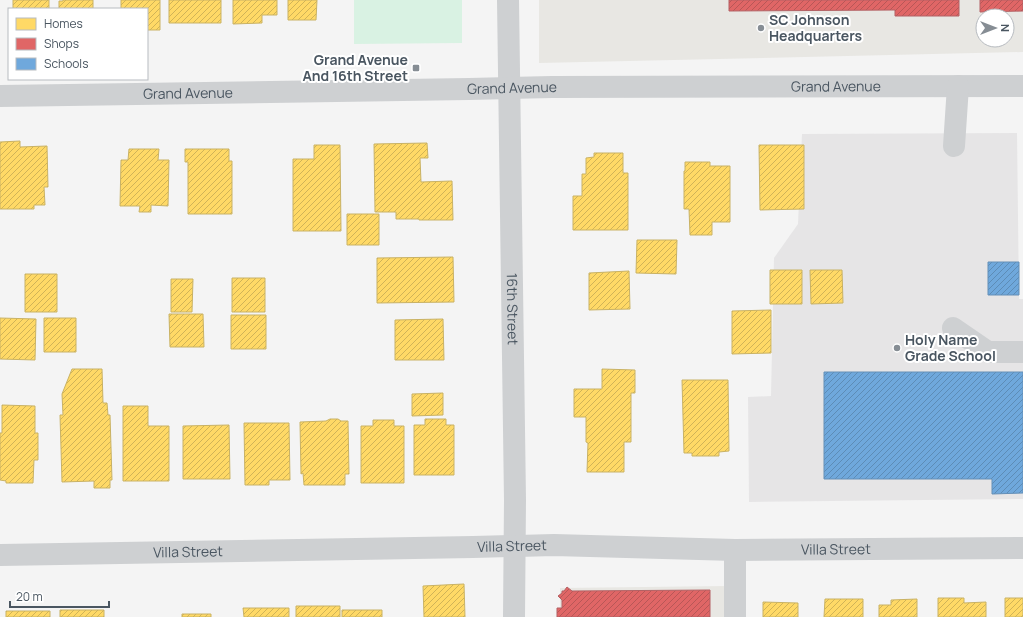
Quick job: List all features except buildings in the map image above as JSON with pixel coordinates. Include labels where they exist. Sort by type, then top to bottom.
[{"type":"street","name":"16th Street","points":[[508,0],[515,547],[514,617]]},
{"type":"street","points":[[954,146],[958,86]]},
{"type":"street","name":"Grand Avenue","points":[[0,96],[560,87],[1023,86]]},
{"type":"street","points":[[953,328],[988,352],[1023,352]]},
{"type":"street","name":"Villa Street","points":[[0,555],[515,547],[554,544],[735,550],[1023,548]]},
{"type":"street","points":[[735,550],[735,617]]},
{"type":"shaded area","name":"SC Johnson Headquarters","points":[[539,0],[1023,0],[1023,52],[539,63]]},
{"type":"shaded area","name":"Holy Name Grade School","points":[[1017,133],[1019,299],[1023,299],[1023,499],[749,502],[748,397],[771,396],[774,258],[798,224],[802,134]]},
{"type":"shaded area","points":[[728,586],[729,617],[560,617],[560,588]]},
{"type":"green space","points":[[354,0],[462,0],[462,43],[354,44]]},
{"type":"place","name":"SC Johnson Headquarters","points":[[761,28]]},
{"type":"place","name":"Grand Avenue And 16th Street","points":[[416,68]]},
{"type":"place","name":"Holy Name Grade School","points":[[897,348]]}]
